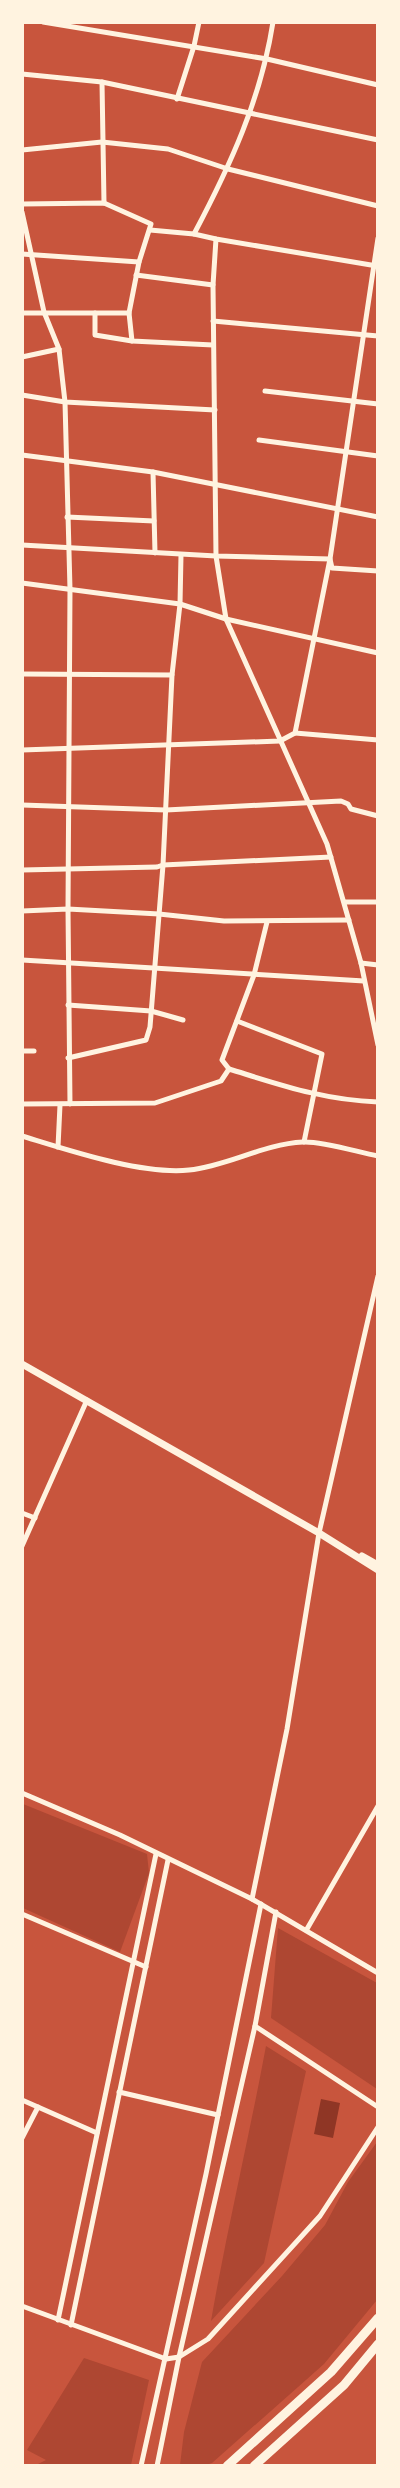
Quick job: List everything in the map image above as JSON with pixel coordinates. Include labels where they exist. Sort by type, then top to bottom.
[{"type":"main road","points":[[227,2466],[331,2372],[378,2318]]},
{"type":"main road","points":[[254,2466],[344,2385],[378,2344]]},
{"type":"street","points":[[177,99],[194,46],[199,22]]},
{"type":"street","points":[[194,234],[228,169],[250,114],[267,59],[273,22]]},
{"type":"street","points":[[44,23],[267,59],[378,85]]},
{"type":"street","points":[[22,74],[102,82],[378,140]]},
{"type":"street","points":[[102,82],[104,203]]},
{"type":"street","points":[[22,150],[102,142],[168,149],[228,169],[378,206]]},
{"type":"street","points":[[22,204],[104,203],[151,224],[136,275],[129,313],[132,341]]},
{"type":"street","points":[[22,212],[44,312],[59,349],[65,402],[70,589],[70,868],[68,909],[68,1058],[70,1104]]},
{"type":"street","points":[[150,230],[194,234],[376,266]]},
{"type":"street","points":[[295,733],[330,559],[362,335],[376,266],[378,238]]},
{"type":"street","points":[[216,239],[213,286],[216,556],[226,618],[331,857],[361,963],[378,1045]]},
{"type":"street","points":[[22,254],[140,262]]},
{"type":"street","points":[[136,275],[213,286]]},
{"type":"street","points":[[22,313],[129,313]]},
{"type":"street","points":[[95,313],[95,335],[132,341],[213,345]]},
{"type":"street","points":[[213,321],[378,336]]},
{"type":"street","points":[[22,357],[59,349]]},
{"type":"street","points":[[265,391],[378,404]]},
{"type":"street","points":[[22,396],[65,402],[215,410]]},
{"type":"street","points":[[259,440],[378,456]]},
{"type":"street","points":[[22,455],[153,472],[378,518]]},
{"type":"street","points":[[153,472],[155,553]]},
{"type":"street","points":[[67,517],[154,521]]},
{"type":"street","points":[[22,545],[181,555],[330,559]]},
{"type":"street","points":[[68,1058],[146,1040],[150,1027],[163,865],[172,675],[180,604],[181,555]]},
{"type":"street","points":[[330,559],[332,568],[378,571]]},
{"type":"street","points":[[22,583],[180,604],[226,618],[378,652]]},
{"type":"street","points":[[22,674],[172,675]]},
{"type":"street","points":[[22,750],[280,741],[295,733],[378,740]]},
{"type":"street","points":[[22,805],[70,805],[166,810],[341,801],[348,804],[351,809],[378,816]]},
{"type":"street","points":[[22,870],[157,867],[163,865],[331,857]]},
{"type":"street","points":[[345,902],[378,902]]},
{"type":"street","points":[[22,911],[68,909],[159,914],[224,921],[349,920]]},
{"type":"street","points":[[268,922],[254,975],[222,1060],[229,1069],[313,1095],[349,1101],[378,1102]]},
{"type":"street","points":[[22,960],[68,961],[254,975],[364,980]]},
{"type":"street","points":[[361,963],[378,965]]},
{"type":"street","points":[[68,1005],[151,1011],[183,1020]]},
{"type":"street","points":[[237,1021],[322,1054],[304,1142]]},
{"type":"street","points":[[22,1051],[34,1051]]},
{"type":"street","points":[[22,1104],[60,1105],[155,1102],[222,1081],[229,1069]]},
{"type":"street","points":[[58,1147],[60,1105]]},
{"type":"street","points":[[22,1136],[58,1147],[150,1169],[189,1170],[254,1152],[304,1142],[378,1156]]},
{"type":"street","points":[[252,1899],[287,1729],[319,1533],[378,1276]]},
{"type":"street","points":[[22,1364],[354,1554],[378,1565]]},
{"type":"street","points":[[22,1546],[87,1400]]},
{"type":"street","points":[[22,1513],[35,1518]]},
{"type":"street","points":[[354,1554],[356,1558],[378,1570]]},
{"type":"street","points":[[22,1794],[120,1835],[168,1860],[252,1899],[307,1929],[378,1972]]},
{"type":"street","points":[[307,1929],[378,1806]]},
{"type":"street","points":[[58,2320],[156,1854]]},
{"type":"street","points":[[71,2325],[168,1860]]},
{"type":"street","points":[[141,2466],[166,2360],[262,1904]]},
{"type":"street","points":[[157,2466],[179,2357],[255,2026],[276,1912]]},
{"type":"street","points":[[22,1914],[146,1967]]},
{"type":"street","points":[[255,2026],[378,2107]]},
{"type":"street","points":[[120,2092],[218,2115]]},
{"type":"street","points":[[22,2100],[98,2133]]},
{"type":"street","points":[[22,2138],[38,2107]]},
{"type":"street","points":[[22,2306],[166,2360],[179,2357],[208,2340],[320,2216],[378,2127]]},
{"type":"shaded area","points":[[23,1804],[147,1854],[149,1873],[120,1952],[23,1908]]},
{"type":"shaded area","points":[[278,1928],[377,1983],[377,2089],[271,2018]]},
{"type":"shaded area","points":[[266,2046],[306,2071],[264,2263],[211,2321],[224,2252]]},
{"type":"shaded area","points":[[321,2099],[340,2103],[333,2138],[314,2134]]},
{"type":"shaded area","points":[[377,2142],[377,2300],[324,2364],[212,2463],[206,2465],[180,2465],[184,2432],[202,2362],[282,2276],[325,2225],[348,2182]]},
{"type":"shaded area","points":[[84,2358],[149,2380],[131,2465],[36,2465],[46,2460],[27,2450]]}]
